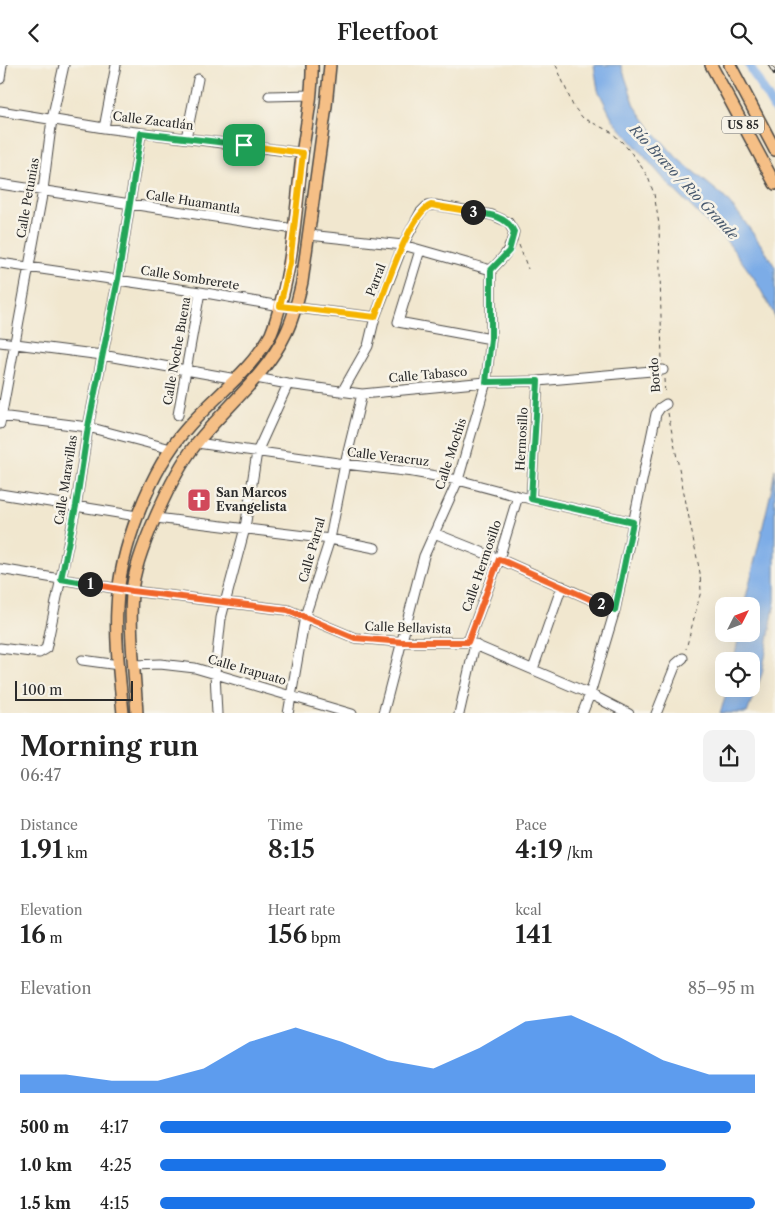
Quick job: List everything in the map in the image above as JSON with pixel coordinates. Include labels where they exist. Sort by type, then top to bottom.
[{"type":"main road","points":[[123,713],[119,665],[118,588],[137,516],[171,449],[188,427],[236,379],[266,343],[275,325],[290,263],[311,95],[312,65]]},
{"type":"main road","points":[[137,713],[132,591],[143,550],[183,462],[197,443],[256,378],[280,345],[296,308],[309,235],[330,65]]},
{"type":"main road","name":"US 85","points":[[711,65],[774,181]]},
{"type":"main road","name":"US 85","points":[[730,65],[775,150]]},
{"type":"street","points":[[0,79],[2,65]]},
{"type":"street","name":"Calle Petunias","points":[[0,418],[44,190],[52,119],[64,65]]},
{"type":"street","points":[[104,128],[116,65]]},
{"type":"street","points":[[186,138],[198,79]]},
{"type":"street","points":[[270,95],[311,95]]},
{"type":"street","name":"Calle Zacatlán","points":[[0,111],[104,128],[303,153]]},
{"type":"street","name":"Calle Maravillas","points":[[0,648],[39,653],[48,645],[76,506],[88,427],[118,279],[141,133]]},
{"type":"street","name":"Calle Huamantla","points":[[0,184],[294,229]]},
{"type":"street","name":"Parral","points":[[342,392],[368,346],[375,317],[403,245],[420,213],[427,206],[435,205],[492,215],[508,222],[514,232]]},
{"type":"street","points":[[309,235],[403,245],[491,270],[509,251],[514,232]]},
{"type":"street","points":[[420,250],[398,322],[491,339]]},
{"type":"street","name":"Calle Sombrerete","points":[[0,263],[118,279],[280,306],[375,317]]},
{"type":"street","name":"Calle Mochis","points":[[383,713],[424,556],[458,480],[486,382],[491,339],[491,270]]},
{"type":"street","name":"Calle Noche Buena","points":[[178,415],[200,292]]},
{"type":"street","points":[[0,342],[102,355],[236,379]]},
{"type":"street","name":"Calle Tabasco","points":[[256,378],[362,394],[486,382],[538,381],[663,370]]},
{"type":"street","name":"Hermosillo","points":[[531,499],[538,381]]},
{"type":"street","points":[[217,713],[216,673],[221,618],[245,529],[256,452],[288,384]]},
{"type":"street","name":"Calle Parral","points":[[288,713],[305,616],[330,539],[345,464],[362,394]]},
{"type":"street","points":[[582,713],[590,694],[615,610],[656,414],[666,404]]},
{"type":"street","points":[[0,418],[88,427],[171,449]]},
{"type":"street","name":"Calle Veracruz","points":[[197,443],[345,464],[413,471],[458,480],[518,497],[633,522]]},
{"type":"street","points":[[0,494],[137,516]]},
{"type":"street","name":"Calle Hermosillo","points":[[459,713],[472,643],[518,497]]},
{"type":"street","points":[[156,518],[330,539],[375,548]]},
{"type":"street","points":[[434,533],[499,559],[615,610]]},
{"type":"street","name":"Calle Bellavista","points":[[0,569],[132,591],[288,610],[355,638],[402,642],[472,643],[534,669],[629,713]]},
{"type":"street","points":[[534,669],[562,587]]},
{"type":"street","points":[[656,713],[676,664],[683,658]]},
{"type":"street","points":[[82,660],[119,665]]},
{"type":"street","name":"Calle Irapuato","points":[[134,665],[180,665],[216,673],[352,713]]},
{"type":"path","name":"Bordo","points":[[556,65],[573,107],[583,118],[611,133],[623,143],[648,177],[654,194],[659,224],[663,370],[666,404],[700,573],[701,591],[683,658]]},
{"type":"path","points":[[514,232],[528,269]]},
{"type":"water","name":"Río Bravo / Rio Grande","points":[[594,65],[621,65],[635,106],[652,130],[678,159],[722,195],[739,214],[762,246],[775,267],[775,320],[773,312],[754,278],[729,244],[669,185],[613,120],[598,90]]},
{"type":"water","points":[[775,469],[775,601],[760,679],[760,652],[736,652],[737,643],[760,643],[760,597],[746,597]]},
{"type":"water","points":[[725,697],[753,697],[747,713],[720,713]]},
{"type":"waterway","points":[[749,65],[775,110]]},
{"type":"railway","points":[[770,65],[775,73]]},
{"type":"place","name":"San Marcos Evangelista","points":[[199,500]]},
{"type":"route","points":[[141,133],[244,145],[303,153],[290,263],[280,306],[375,317],[403,245],[420,213],[427,206],[435,205],[492,215],[508,222],[512,227],[514,232],[509,251],[491,270],[491,339],[486,382],[538,381],[531,499],[633,522],[615,610],[499,559],[468,642],[402,642],[355,638],[288,610],[132,591],[61,579],[76,506],[88,427],[118,279],[141,133]]}]
